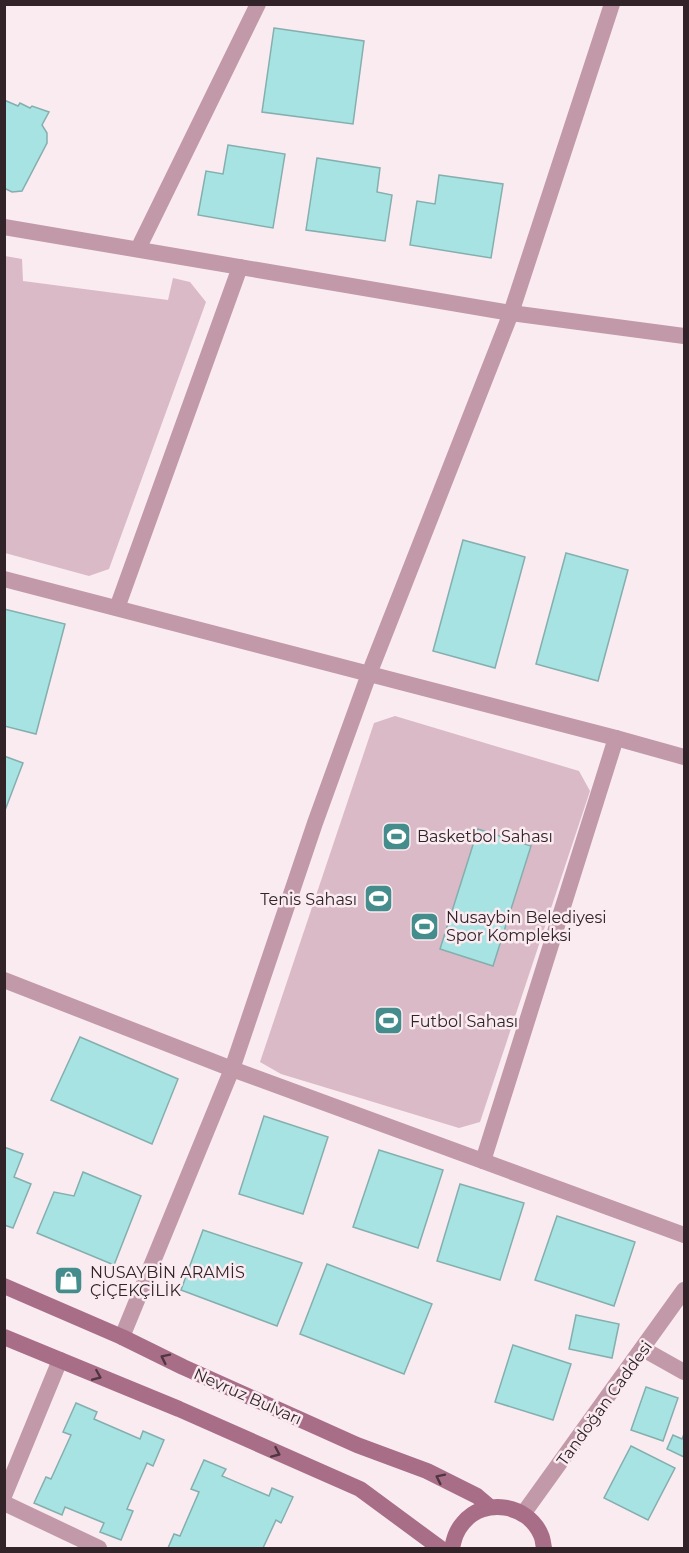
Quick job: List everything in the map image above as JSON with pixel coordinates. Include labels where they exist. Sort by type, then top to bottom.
[{"type":"main road","name":"Nevruz Bulvarı","points":[[4,1286],[122,1337],[357,1445],[427,1471],[477,1496],[490,1507]]},
{"type":"main road","points":[[4,1337],[360,1489],[440,1548]]},
{"type":"main road","points":[[452,1548],[456,1533],[464,1521],[476,1512],[490,1507],[505,1507],[524,1514],[533,1521],[541,1535],[544,1548]]},
{"type":"street","points":[[138,249],[258,4]]},
{"type":"street","points":[[122,1337],[232,1069],[315,822],[369,674],[511,313],[612,4]]},
{"type":"street","points":[[4,227],[511,313],[684,336]]},
{"type":"street","points":[[117,608],[240,267]]},
{"type":"street","points":[[4,579],[684,757]]},
{"type":"street","points":[[483,1161],[616,738]]},
{"type":"street","points":[[4,980],[232,1069],[684,1235]]},
{"type":"street","name":"Tandoğan Caddesi","points":[[524,1514],[684,1290]]},
{"type":"street","points":[[643,1349],[684,1372]]},
{"type":"street","points":[[4,1496],[60,1360]]},
{"type":"street","points":[[4,1503],[99,1548]]},
{"type":"shaded area","points":[[5,256],[22,259],[23,281],[168,300],[173,278],[190,282],[206,302],[109,569],[89,576],[5,553]]},
{"type":"shaded area","name":"Nusaybin Belediyesi Spor Kompleksi","points":[[395,716],[579,771],[590,791],[480,1122],[459,1128],[281,1074],[260,1062],[374,723]]},
{"type":"building","points":[[274,28],[364,41],[353,124],[262,112]]},
{"type":"building","points":[[4,100],[18,106],[20,103],[30,108],[32,106],[49,112],[42,125],[47,133],[47,143],[22,191],[12,192],[4,188]]},
{"type":"building","points":[[228,145],[285,154],[273,228],[198,215],[206,171],[223,174]]},
{"type":"building","points":[[317,158],[380,168],[377,192],[392,195],[385,241],[306,230]]},
{"type":"building","points":[[439,175],[503,184],[491,258],[410,245],[417,201],[435,204]]},
{"type":"building","points":[[463,540],[525,557],[495,668],[433,651]]},
{"type":"building","points":[[566,553],[628,570],[598,681],[536,664]]},
{"type":"building","points":[[4,609],[65,624],[36,734],[4,726]]},
{"type":"building","points":[[4,756],[23,763],[4,813]]},
{"type":"building","points":[[478,829],[531,846],[493,966],[440,949]]},
{"type":"building","points":[[80,1037],[178,1079],[152,1144],[51,1100]]},
{"type":"building","points":[[264,1116],[328,1137],[303,1214],[239,1194]]},
{"type":"building","points":[[4,1147],[23,1154],[14,1177],[31,1184],[13,1228],[4,1225]]},
{"type":"building","points":[[379,1150],[443,1170],[418,1248],[353,1227]]},
{"type":"building","points":[[83,1172],[141,1196],[114,1265],[37,1233],[54,1192],[74,1196]]},
{"type":"building","points":[[460,1184],[524,1203],[500,1280],[437,1261]]},
{"type":"building","points":[[557,1216],[635,1242],[614,1306],[535,1280]]},
{"type":"building","points":[[203,1230],[302,1263],[277,1326],[181,1290]]},
{"type":"building","points":[[327,1264],[432,1304],[404,1374],[300,1334]]},
{"type":"building","points":[[576,1315],[619,1324],[612,1358],[569,1349]]},
{"type":"building","points":[[513,1345],[571,1364],[553,1420],[495,1402]]},
{"type":"building","points":[[646,1387],[678,1398],[663,1441],[631,1430]]},
{"type":"building","points":[[76,1403],[97,1412],[94,1419],[140,1439],[143,1431],[164,1440],[153,1466],[147,1463],[127,1509],[133,1511],[121,1540],[100,1532],[104,1523],[65,1507],[62,1515],[34,1503],[46,1477],[51,1479],[71,1435],[63,1432]]},
{"type":"building","points":[[684,1434],[684,1457],[667,1449],[673,1435],[682,1439]]},
{"type":"building","points":[[631,1446],[675,1468],[648,1520],[604,1498]]},
{"type":"building","points":[[204,1460],[226,1469],[222,1476],[269,1496],[272,1488],[293,1497],[281,1523],[276,1520],[263,1548],[168,1548],[174,1534],[180,1536],[199,1492],[191,1489]]},
{"type":"place","name":"Basketbol Sahası","points":[[396,836]]},
{"type":"place","name":"Tenis Sahası","points":[[378,899]]},
{"type":"place","name":"Nusaybin Belediyesi Spor Kompleksi","points":[[425,926]]},
{"type":"place","name":"Futbol Sahası","points":[[389,1021]]},
{"type":"place","name":"NUSAYBİN ARAMİS ÇİÇEKÇİLİK","points":[[69,1281]]}]
